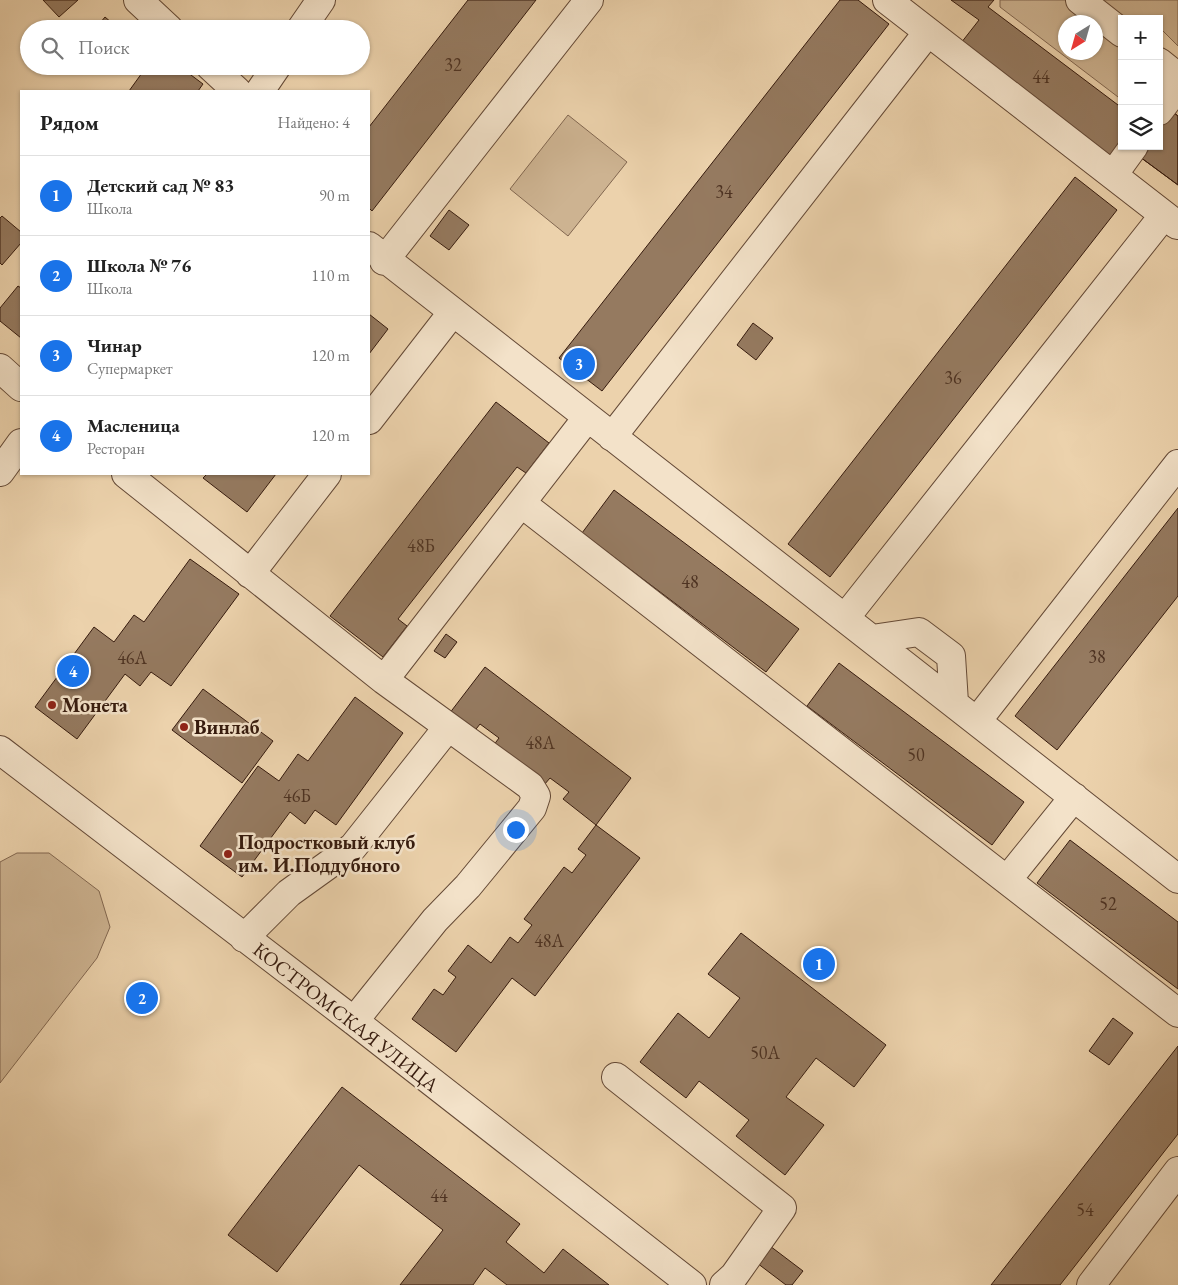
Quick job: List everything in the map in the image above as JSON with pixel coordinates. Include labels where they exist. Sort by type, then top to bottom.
[{"type":"street","points":[[138,0],[159,20]]},
{"type":"street","points":[[308,20],[320,0]]},
{"type":"street","points":[[589,0],[376,254],[1178,879]]},
{"type":"street","points":[[845,618],[1171,220],[887,0]]},
{"type":"street","points":[[1080,0],[1118,30]]},
{"type":"street","points":[[612,437],[928,32]]},
{"type":"street","points":[[1163,65],[1178,77]]},
{"type":"street","points":[[220,75],[236,90]]},
{"type":"street","points":[[261,90],[271,75]]},
{"type":"street","points":[[1163,106],[1178,86]]},
{"type":"street","points":[[1113,176],[1131,150]]},
{"type":"street","points":[[370,419],[452,313]]},
{"type":"street","points":[[0,368],[20,386]]},
{"type":"street","points":[[384,680],[588,418]]},
{"type":"street","points":[[0,472],[20,444]]},
{"type":"street","points":[[976,721],[1178,464]]},
{"type":"street","points":[[127,475],[384,680],[530,786],[536,796],[532,808],[468,886],[434,920],[354,1021]]},
{"type":"street","points":[[250,574],[327,475]]},
{"type":"street","points":[[521,503],[1178,1013]]},
{"type":"street","points":[[244,938],[289,893],[353,847],[448,727]]},
{"type":"street","name":"КОСТРОМСКАЯ УЛИЦА","points":[[0,750],[354,1021],[692,1285]]},
{"type":"street","points":[[1007,880],[1074,798]]},
{"type":"street","points":[[616,1077],[782,1208],[734,1276],[724,1285]]},
{"type":"street","points":[[1091,1285],[1178,1171]]},
{"type":"shaded area","points":[[1000,0],[1178,0],[1178,46],[1163,31],[1163,15],[1118,15],[1118,97],[1070,60],[1103,60],[1103,15],[1058,15],[1058,51],[1000,7]]},
{"type":"shaded area","points":[[568,115],[627,162],[568,236],[510,189]]},
{"type":"shaded area","points":[[17,853],[49,853],[99,891],[110,927],[97,958],[0,1083],[0,862]]},
{"type":"building","points":[[43,0],[78,0],[59,17]]},
{"type":"building","points":[[468,0],[536,0],[372,211],[370,209],[370,126]]},
{"type":"building","points":[[840,0],[858,0],[889,24],[602,391],[559,358]]},
{"type":"building","points":[[951,0],[994,0],[988,7],[1118,105],[1118,145],[1110,156],[961,43],[979,20]]},
{"type":"building","points":[[141,75],[191,75],[203,84],[199,90],[130,90]]},
{"type":"building","points":[[1173,112],[1178,116],[1178,185],[1140,157],[1144,150],[1163,150],[1163,125]]},
{"type":"building","points":[[1173,112],[1178,116],[1178,185],[1140,157],[1144,150],[1163,150],[1163,125]]},
{"type":"building","points":[[1075,177],[1117,210],[830,577],[788,544]]},
{"type":"building","points":[[449,210],[469,225],[449,250],[430,236]]},
{"type":"building","points":[[2,216],[20,231],[20,244],[2,265],[0,263],[0,218]]},
{"type":"building","points":[[18,286],[20,287],[20,337],[0,321],[0,308]]},
{"type":"building","points":[[370,315],[388,329],[370,353]]},
{"type":"building","points":[[753,323],[773,338],[756,360],[737,345]]},
{"type":"building","points":[[496,402],[549,443],[526,473],[517,467],[398,619],[407,626],[383,657],[330,616]]},
{"type":"building","points":[[206,475],[275,475],[247,512],[203,478]]},
{"type":"building","points":[[614,490],[799,629],[766,672],[582,533]]},
{"type":"building","points":[[1178,508],[1178,596],[1057,750],[1015,716]]},
{"type":"building","points":[[190,559],[239,594],[171,686],[151,672],[140,686],[125,674],[77,739],[35,707],[94,627],[114,642],[134,615],[144,622]]},
{"type":"building","points":[[446,634],[457,642],[445,658],[434,651]]},
{"type":"building","points":[[839,663],[1024,802],[992,845],[807,706]]},
{"type":"building","points":[[485,667],[631,778],[596,825],[563,799],[569,792],[550,778],[544,785],[493,746],[499,738],[480,724],[473,733],[449,714]]},
{"type":"building","points":[[203,689],[273,741],[242,783],[172,730]]},
{"type":"building","points":[[355,697],[403,733],[336,825],[315,810],[305,824],[290,812],[242,877],[200,846],[258,766],[279,781],[298,754],[308,761]]},
{"type":"building","points":[[596,825],[640,858],[535,996],[512,978],[456,1052],[412,1019],[434,989],[443,995],[456,977],[448,971],[468,945],[491,963],[510,937],[518,943],[532,925],[524,919],[564,867],[572,873],[586,855],[578,849]]},
{"type":"building","points":[[1070,840],[1178,922],[1178,989],[1037,883]]},
{"type":"building","points":[[741,933],[886,1045],[854,1087],[816,1058],[786,1097],[824,1125],[785,1175],[736,1136],[749,1120],[699,1081],[686,1098],[640,1062],[678,1013],[709,1038],[740,998],[708,974]]},
{"type":"building","points":[[1113,1018],[1133,1033],[1109,1065],[1089,1051]]},
{"type":"building","points":[[1178,1046],[1178,1134],[1060,1285],[991,1285]]},
{"type":"building","points":[[342,1087],[520,1224],[506,1242],[544,1273],[563,1249],[609,1285],[507,1285],[485,1268],[473,1285],[400,1285],[443,1230],[359,1165],[277,1272],[228,1235]]},
{"type":"building","points":[[770,1246],[803,1271],[792,1285],[786,1285],[757,1263]]},
{"type":"place","name":"Чинар","points":[[579,364]]},
{"type":"place","name":"Масленица","points":[[73,671]]},
{"type":"place","name":"Монета","points":[[52,705]]},
{"type":"place","name":"Винлаб","points":[[184,727]]},
{"type":"place","name":"Подростковый клуб им. И.Поддубного","points":[[228,854]]},
{"type":"place","name":"Детский сад № 83","points":[[819,964]]},
{"type":"place","name":"Школа № 76","points":[[142,998]]}]
